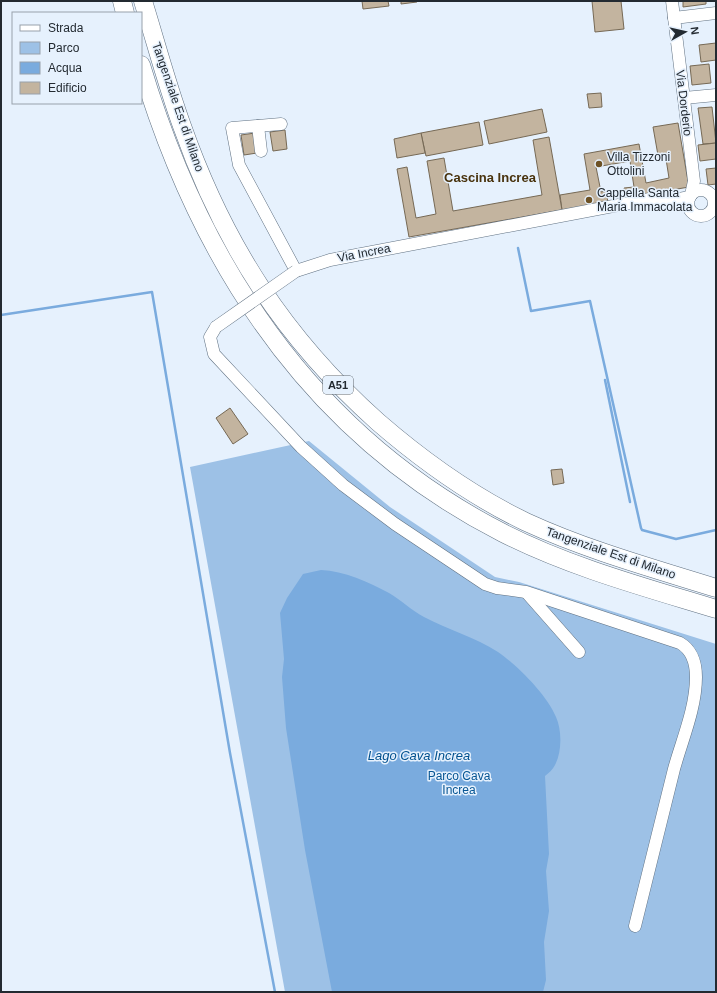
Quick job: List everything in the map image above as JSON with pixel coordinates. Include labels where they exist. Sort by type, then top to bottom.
[{"type":"highway","points":[[122,1],[125,12]]},
{"type":"highway","name":"Tangenziale Est di Milano","points":[[143,1],[182,127],[198,169],[222,222],[241,257],[273,307],[300,343],[326,373],[355,402],[413,452],[451,479],[492,504],[531,524],[583,546],[716,588]]},
{"type":"highway","name":"Tangenziale Est di Milano","points":[[142,68],[158,118],[182,182],[224,265],[268,333],[306,379],[343,418],[410,476],[462,510],[504,533],[589,569],[716,609]]},
{"type":"street","name":"Via Dorderio","points":[[672,1],[694,181],[702,197]]},
{"type":"street","points":[[674,18],[716,13]]},
{"type":"street","points":[[684,98],[716,95]]},
{"type":"street","points":[[281,124],[232,128],[239,165],[296,271]]},
{"type":"street","points":[[258,126],[261,151]]},
{"type":"street","points":[[702,197],[711,211],[702,216],[696,215],[690,210],[702,197]]},
{"type":"street","name":"Via Increa","points":[[636,926],[670,786],[692,706],[696,680],[693,661],[686,647],[680,643],[526,592],[497,588],[485,584],[395,524],[343,485],[298,443],[214,354],[210,337],[216,327],[296,271],[330,260],[650,199],[702,197]]},
{"type":"street","points":[[526,592],[579,652]]},
{"type":"green space","name":"Parco Cava Increa","points":[[309,441],[390,507],[495,577],[519,582],[716,644],[716,992],[285,992],[190,467]]},
{"type":"water","name":"Lago Cava Increa","points":[[321,570],[339,572],[373,585],[389,593],[424,617],[480,642],[498,652],[531,681],[552,708],[558,722],[560,748],[555,765],[545,776],[549,854],[546,871],[549,911],[544,942],[546,980],[543,992],[332,992],[305,850],[286,728],[282,677],[284,659],[280,613],[287,598],[303,574]]},
{"type":"building","points":[[362,1],[388,1],[389,6],[363,9]]},
{"type":"building","points":[[401,1],[417,1],[417,2],[401,4]]},
{"type":"building","points":[[592,1],[621,1],[624,29],[595,32]]},
{"type":"building","points":[[683,1],[706,1],[706,4],[683,7]]},
{"type":"building","points":[[716,43],[716,60],[701,62],[699,45]]},
{"type":"building","points":[[709,64],[711,83],[692,85],[690,66]]},
{"type":"building","points":[[601,93],[602,107],[589,108],[587,94]]},
{"type":"building","points":[[712,107],[716,143],[703,144],[698,108]]},
{"type":"building","points":[[542,109],[547,132],[489,144],[484,121]]},
{"type":"building","points":[[479,122],[483,145],[426,156],[421,133]]},
{"type":"building","name":"Villa Tizzoni Ottolini","points":[[678,123],[689,187],[630,197],[629,193],[625,194],[624,188],[634,187],[630,161],[596,167],[601,192],[610,190],[611,196],[607,197],[608,202],[562,210],[560,195],[590,190],[584,154],[639,144],[646,183],[669,178],[666,159],[659,161],[653,127]]},
{"type":"building","points":[[285,130],[287,149],[273,151],[270,132]]},
{"type":"building","points":[[255,133],[257,153],[244,155],[241,135]]},
{"type":"building","points":[[421,133],[425,153],[397,158],[394,139]]},
{"type":"building","points":[[549,137],[562,210],[409,237],[397,169],[407,167],[416,218],[436,214],[427,161],[444,158],[453,211],[542,195],[533,140]]},
{"type":"building","points":[[716,143],[716,159],[700,161],[698,145]]},
{"type":"building","points":[[716,168],[716,184],[708,185],[706,169]]},
{"type":"building","points":[[230,408],[248,434],[233,444],[216,418]]},
{"type":"building","points":[[562,469],[564,483],[553,485],[551,470]]},
{"type":"waterway","points":[[518,248],[531,311],[590,301],[642,530],[676,539],[716,530]]},
{"type":"waterway","points":[[1,315],[152,292],[230,753],[275,992]]},
{"type":"waterway","points":[[605,380],[630,502]]},
{"type":"place","name":"Villa Tizzoni Ottolini","points":[[599,164]]},
{"type":"place","name":"Cappella Santa Maria Immacolata","points":[[589,200]]},
{"type":"district","name":"Cascina Increa","points":[[490,177]]}]
